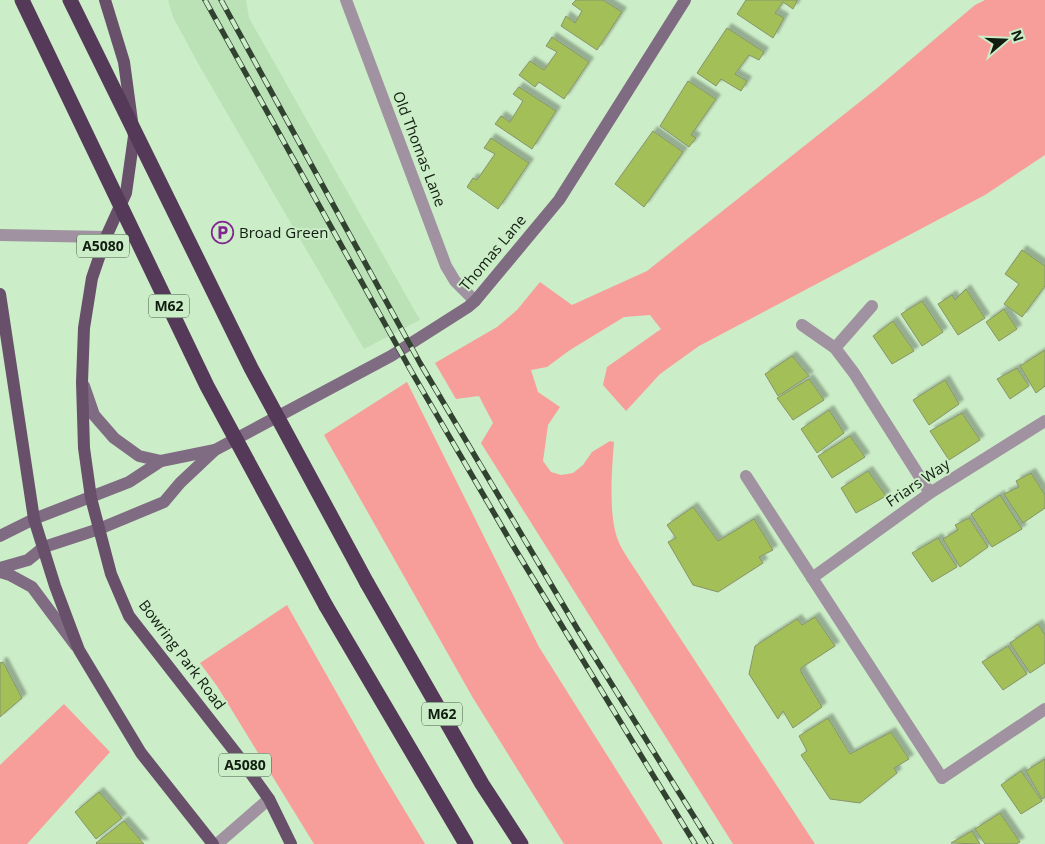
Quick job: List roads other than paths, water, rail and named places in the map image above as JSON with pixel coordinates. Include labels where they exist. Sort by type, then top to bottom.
[{"type":"highway","name":"M62","points":[[22,0],[207,386],[326,606],[466,844]]},
{"type":"highway","name":"M62","points":[[70,0],[251,368],[367,583],[482,784],[520,844]]},
{"type":"main road","name":"Bowring Park Road","points":[[105,0],[124,62],[134,136],[126,193],[106,237],[92,278],[84,328],[82,382],[85,457],[91,498],[111,574],[130,616],[239,757],[269,799],[291,844]]},
{"type":"main road","points":[[0,294],[34,519],[55,586],[79,650],[140,753],[215,844]]},
{"type":"street","name":"Old Thomas Lane","points":[[346,0],[446,266],[455,281],[475,301]]},
{"type":"street","name":"Thomas Lane","points":[[215,450],[391,356],[437,328],[475,301],[559,200],[685,0]]},
{"type":"street","points":[[0,235],[106,237]]},
{"type":"street","points":[[835,348],[872,306]]},
{"type":"street","points":[[802,325],[835,348],[854,373],[930,494]]},
{"type":"street","points":[[82,382],[94,415],[114,438],[139,456],[161,461]]},
{"type":"street","name":"Friars Way","points":[[812,578],[930,494],[1045,420]]},
{"type":"street","points":[[0,536],[34,519],[129,482],[161,461],[215,450]]},
{"type":"street","points":[[0,570],[28,560],[44,547],[99,529],[164,502],[215,450]]},
{"type":"street","points":[[746,476],[942,778],[1045,710]]},
{"type":"street","points":[[0,570],[32,587],[79,650]]},
{"type":"street","points":[[215,844],[269,799]]},
{"type":"railway","points":[[205,0],[410,369],[512,544],[695,844]]},
{"type":"railway","points":[[221,0],[420,363],[578,630],[711,844]]},
{"type":"place","name":"Broad Green","points":[[223,233]]}]
